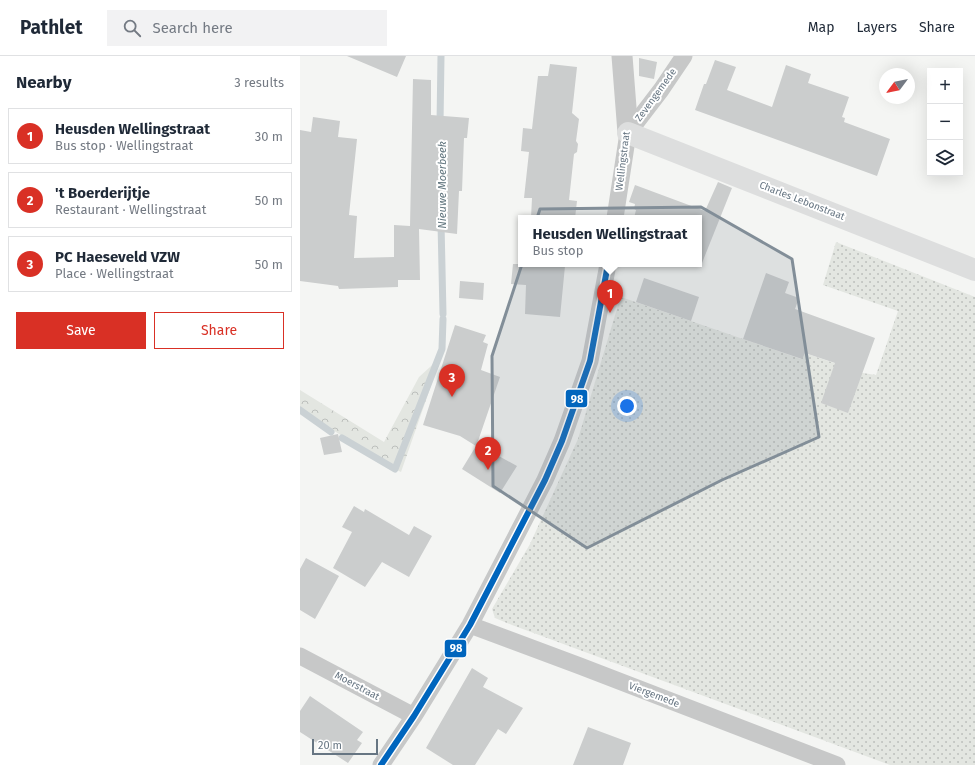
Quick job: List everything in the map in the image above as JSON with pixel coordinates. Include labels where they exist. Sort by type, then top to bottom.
[{"type":"main road","name":"Charles Lebonstraat","points":[[628,134],[975,270]]},
{"type":"street","name":"Wellingstraat","points":[[615,215],[628,134],[622,56]]},
{"type":"street","name":"Zevengemede","points":[[628,134],[684,56]]},
{"type":"street","points":[[381,765],[414,716],[470,625],[541,488],[562,441],[590,361],[607,267]]},
{"type":"street","name":"Viergemede","points":[[470,625],[837,765]]},
{"type":"street","name":"Moerstraat","points":[[300,656],[414,716]]},
{"type":"highlighted area","points":[[701,207],[792,259],[819,437],[722,480],[587,548],[493,486],[492,356],[540,209]]},
{"type":"green space","points":[[836,242],[975,297],[975,765],[890,765],[512,625],[495,618],[492,609],[530,544],[578,439],[619,302],[615,295],[801,359],[805,353],[863,373],[876,375],[898,311],[823,285]]},
{"type":"green space","points":[[441,357],[401,472],[389,466],[300,409],[300,390],[384,442],[419,377]]},
{"type":"building","points":[[347,56],[406,56],[397,77]]},
{"type":"building","points":[[639,58],[657,62],[654,79],[639,76]]},
{"type":"building","points":[[715,60],[736,67],[727,90],[772,107],[786,65],[811,74],[808,83],[849,97],[842,117],[845,118],[844,122],[890,139],[877,176],[695,110],[704,84],[706,84]]},
{"type":"building","points":[[550,64],[577,67],[572,113],[579,119],[576,141],[578,144],[577,152],[574,154],[569,200],[577,201],[575,215],[531,215],[532,198],[524,198],[529,152],[521,151],[523,128],[532,129],[538,76],[548,76]]},
{"type":"building","points":[[413,79],[431,80],[431,115],[469,118],[467,138],[464,138],[462,191],[459,191],[457,234],[419,229],[420,280],[398,280],[398,287],[339,289],[338,286],[300,281],[300,130],[311,132],[313,117],[340,121],[338,137],[357,139],[349,215],[357,216],[354,258],[394,257],[394,225],[410,226]]},
{"type":"building","points":[[718,182],[732,188],[702,263],[702,215],[635,215],[635,204],[629,202],[635,185],[705,211]]},
{"type":"building","points":[[513,264],[518,264],[518,267],[565,267],[560,317],[525,314],[526,285],[511,284]]},
{"type":"building","points":[[766,273],[789,282],[785,293],[799,298],[795,309],[875,338],[848,413],[821,403],[835,363],[805,353],[802,359],[743,339]]},
{"type":"building","points":[[644,278],[699,297],[691,321],[636,302]]},
{"type":"building","points":[[460,281],[484,283],[483,300],[459,298]]},
{"type":"building","points":[[455,325],[486,335],[483,342],[488,344],[481,370],[500,377],[477,444],[517,466],[500,493],[462,469],[476,446],[460,436],[423,425]]},
{"type":"building","points":[[338,434],[342,452],[324,455],[320,438]]},
{"type":"building","points":[[354,506],[364,512],[365,509],[409,535],[414,526],[432,536],[409,577],[382,562],[365,587],[333,568],[352,532],[342,527]]},
{"type":"building","points":[[306,558],[339,576],[315,619],[300,610],[300,569]]},
{"type":"building","points":[[472,668],[488,678],[483,687],[523,708],[506,734],[498,729],[475,765],[453,765],[426,748]]},
{"type":"building","points":[[310,696],[363,732],[357,740],[362,743],[348,763],[300,732],[300,711]]},
{"type":"building","points":[[588,727],[631,743],[623,765],[573,765]]},
{"type":"waterway","name":"Nieuwe Moerbeek","points":[[440,124],[441,56]]},
{"type":"waterway","name":"Nieuwe Moerbeek","points":[[441,223],[443,314]]},
{"type":"waterway","name":"Nieuwe Moerbeek","points":[[342,438],[395,469],[442,349],[443,319]]},
{"type":"waterway","name":"Nieuwe Moerbeek","points":[[300,410],[331,432]]},
{"type":"transit line","name":"98","points":[[381,765],[414,716],[470,625],[545,480],[562,441],[590,361],[607,267]]},
{"type":"place","name":"Heusden Wellingstraat","points":[[610,313]]},
{"type":"place","name":"PC Haeseveld VZW","points":[[452,397]]},
{"type":"place","name":"'t Boerderijtje","points":[[488,470]]}]
